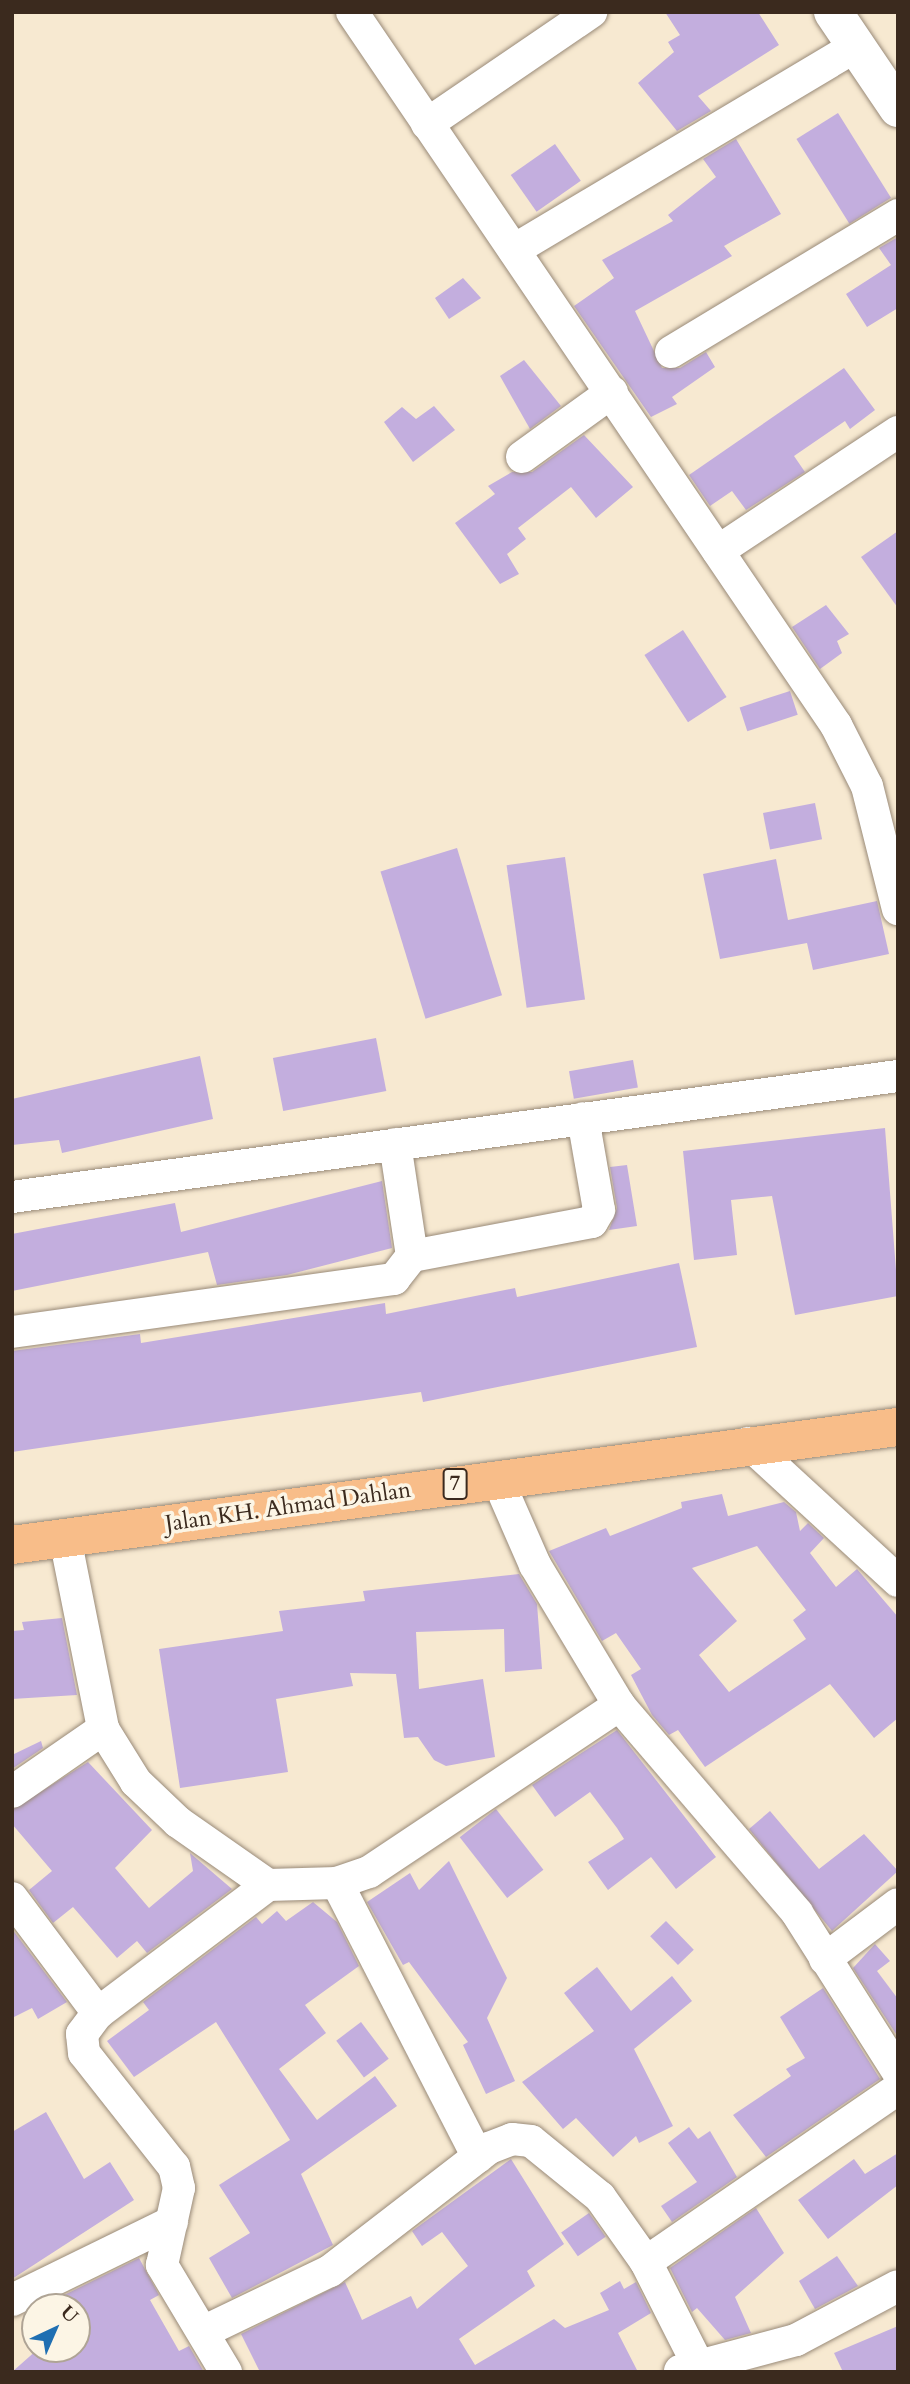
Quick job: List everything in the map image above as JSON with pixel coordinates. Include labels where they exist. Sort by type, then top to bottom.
[{"type":"highway","name":"Jalan KH. Ahmad Dahlan","points":[[12,1545],[748,1443],[898,1427]]},
{"type":"street","points":[[352,12],[836,725],[858,764],[898,909]]},
{"type":"street","points":[[427,124],[591,12]]},
{"type":"street","points":[[833,12],[898,108]]},
{"type":"street","points":[[514,250],[856,46]]},
{"type":"street","points":[[671,352],[898,215]]},
{"type":"street","points":[[522,457],[612,392]]},
{"type":"street","points":[[718,551],[898,432]]},
{"type":"street","points":[[12,1197],[898,1076]]},
{"type":"street","points":[[12,1332],[394,1279],[412,1256],[592,1222],[599,1210],[583,1118]]},
{"type":"street","points":[[395,1144],[412,1256]]},
{"type":"street","points":[[748,1443],[898,1581]]},
{"type":"street","points":[[497,1478],[535,1565],[619,1704],[797,1913],[898,2072]]},
{"type":"street","points":[[65,1538],[103,1729],[152,1798],[230,1864],[268,1885],[337,1883],[369,1872],[619,1704]]},
{"type":"street","points":[[12,1792],[103,1729]]},
{"type":"street","points":[[337,1883],[478,2157]]},
{"type":"street","points":[[226,2372],[162,2265],[179,2189],[174,2167],[84,2053],[82,2034],[98,2013],[268,1885]]},
{"type":"street","points":[[12,1898],[98,2013]]},
{"type":"street","points":[[825,1959],[898,1904]]},
{"type":"street","points":[[646,2262],[898,2089]]},
{"type":"street","points":[[203,2332],[330,2271],[478,2157],[512,2139],[531,2141],[600,2197],[646,2262],[689,2369],[796,2340],[898,2286]]},
{"type":"street","points":[[12,2300],[172,2222]]},
{"type":"building","points":[[665,12],[758,12],[779,45],[698,96],[711,111],[677,131],[638,83],[674,52],[668,42],[680,35]]},
{"type":"building","points":[[838,113],[891,198],[849,224],[796,139]]},
{"type":"building","points":[[736,139],[781,214],[724,246],[732,256],[635,311],[662,368],[680,368],[706,352],[715,367],[672,397],[677,404],[651,417],[574,306],[614,278],[602,260],[673,221],[668,215],[716,177],[703,159]]},
{"type":"building","points":[[555,144],[581,181],[537,212],[511,175]]},
{"type":"building","points":[[898,237],[898,308],[867,327],[846,294],[891,265],[879,248]]},
{"type":"building","points":[[463,278],[481,298],[449,319],[435,298]]},
{"type":"building","points":[[524,360],[561,406],[530,429],[500,376]]},
{"type":"building","points":[[844,368],[875,410],[850,429],[845,421],[794,456],[805,472],[746,510],[732,491],[710,506],[689,475]]},
{"type":"building","points":[[434,406],[455,430],[413,462],[384,422],[402,407],[416,419]]},
{"type":"building","points":[[584,435],[633,487],[596,518],[571,487],[518,528],[526,539],[507,554],[519,574],[500,584],[455,523],[495,494],[488,486],[512,472],[532,472]]},
{"type":"building","points":[[898,531],[898,608],[861,557]]},
{"type":"building","points":[[826,605],[849,634],[837,641],[842,653],[820,669],[792,627]]},
{"type":"building","points":[[683,630],[727,697],[688,722],[644,655]]},
{"type":"building","points":[[790,691],[798,715],[747,731],[740,707]]},
{"type":"building","points":[[815,803],[822,839],[770,849],[763,813]]},
{"type":"building","points":[[457,848],[502,995],[426,1019],[380,871]]},
{"type":"building","points":[[565,857],[585,1000],[527,1008],[507,865]]},
{"type":"building","points":[[776,859],[788,920],[877,901],[889,954],[813,970],[807,943],[720,959],[703,874]]},
{"type":"building","points":[[376,1038],[386,1091],[283,1111],[273,1058]]},
{"type":"building","points":[[200,1056],[213,1119],[62,1153],[59,1140],[12,1145],[12,1099]]},
{"type":"building","points":[[633,1060],[638,1088],[574,1099],[569,1071]]},
{"type":"building","points":[[885,1128],[898,1296],[795,1315],[772,1196],[731,1200],[737,1255],[694,1260],[683,1151]]},
{"type":"building","points":[[627,1165],[637,1226],[609,1230],[617,1208],[610,1167]]},
{"type":"building","points":[[382,1181],[392,1248],[287,1275],[217,1285],[208,1252],[12,1291],[12,1234],[175,1203],[181,1232]]},
{"type":"building","points":[[679,1263],[697,1347],[423,1402],[421,1392],[12,1452],[12,1351],[140,1334],[141,1343],[385,1303],[386,1314],[515,1288],[517,1297]]},
{"type":"building","points":[[722,1494],[728,1516],[784,1502],[796,1512],[800,1531],[808,1523],[824,1538],[810,1553],[836,1587],[857,1569],[898,1617],[898,1718],[874,1738],[830,1684],[705,1767],[678,1730],[669,1735],[652,1715],[631,1675],[641,1669],[616,1633],[602,1641],[549,1551],[606,1528],[610,1536],[682,1508],[681,1502]],"holes":[[[757,1546],[806,1610],[793,1620],[806,1639],[729,1692],[699,1655],[737,1621],[692,1568]]]},
{"type":"building","points":[[519,1574],[537,1604],[542,1669],[505,1672],[504,1629],[416,1632],[419,1689],[483,1679],[495,1757],[446,1766],[434,1760],[418,1737],[404,1738],[396,1674],[350,1673],[353,1686],[276,1699],[288,1772],[180,1788],[159,1649],[283,1631],[279,1611],[365,1601],[363,1591]]},
{"type":"building","points":[[62,1618],[77,1695],[12,1699],[12,1631],[24,1630],[22,1622]]},
{"type":"building","points":[[617,1730],[716,1857],[676,1889],[651,1857],[608,1890],[588,1862],[624,1839],[617,1828],[590,1792],[555,1817],[532,1785]]},
{"type":"building","points":[[41,1741],[43,1748],[12,1769],[12,1755]]},
{"type":"building","points":[[88,1762],[152,1830],[115,1868],[149,1908],[193,1871],[190,1853],[232,1889],[147,1953],[137,1941],[117,1958],[73,1907],[53,1923],[29,1890],[52,1871],[12,1824],[12,1810]]},
{"type":"building","points":[[496,1809],[543,1870],[507,1898],[460,1837]]},
{"type":"building","points":[[770,1811],[819,1869],[864,1834],[898,1871],[832,1931],[749,1829]]},
{"type":"building","points":[[449,1861],[507,1978],[487,2018],[515,2081],[486,2094],[463,2045],[468,2042],[409,1962],[403,1965],[367,1902],[410,1873],[419,1890]]},
{"type":"building","points":[[313,1902],[337,1922],[359,1966],[305,2005],[326,2033],[279,2069],[317,2120],[375,2076],[397,2106],[301,2174],[333,2245],[232,2298],[209,2258],[250,2233],[219,2185],[290,2140],[216,2022],[134,2077],[107,2041],[149,2010],[143,2002],[256,1917],[262,1924],[277,1911],[286,1921]]},
{"type":"building","points":[[666,1921],[694,1950],[678,1965],[650,1936]]},
{"type":"building","points":[[12,1929],[67,2002],[38,2019],[32,2008],[12,2018]]},
{"type":"building","points":[[875,1944],[890,1961],[877,1971],[898,1999],[898,2037],[853,1968]]},
{"type":"building","points":[[597,1967],[631,2011],[672,1976],[692,2001],[634,2049],[673,2126],[639,2143],[636,2136],[613,2157],[576,2118],[563,2129],[522,2082],[594,2031],[564,1993]]},
{"type":"building","points":[[823,1988],[880,2079],[766,2157],[733,2115],[791,2076],[786,2069],[805,2058],[780,2017]]},
{"type":"building","points":[[361,2022],[389,2059],[364,2077],[336,2041]]},
{"type":"building","points":[[46,2112],[84,2179],[110,2162],[134,2200],[12,2279],[12,2132]]},
{"type":"building","points":[[689,2127],[698,2139],[710,2131],[737,2177],[672,2222],[661,2206],[697,2182],[668,2143]]},
{"type":"building","points":[[898,2153],[898,2185],[828,2239],[798,2200],[854,2159],[865,2174]]},
{"type":"building","points":[[511,2159],[564,2244],[527,2271],[535,2286],[459,2339],[475,2365],[554,2319],[565,2328],[609,2310],[600,2293],[620,2281],[624,2289],[636,2282],[651,2313],[618,2333],[638,2372],[260,2372],[241,2334],[345,2282],[362,2320],[411,2296],[417,2309],[468,2266],[442,2232],[422,2246],[412,2231]]},
{"type":"building","points":[[756,2208],[784,2253],[735,2297],[751,2333],[725,2340],[697,2308],[692,2312],[670,2268]]},
{"type":"building","points":[[589,2213],[606,2237],[578,2256],[561,2233]]},
{"type":"building","points":[[837,2256],[858,2286],[815,2309],[799,2281]]},
{"type":"building","points":[[139,2258],[159,2295],[150,2300],[179,2351],[189,2346],[204,2372],[12,2372],[22,2363],[91,2363],[91,2293],[68,2293]]},
{"type":"building","points":[[898,2326],[898,2372],[843,2372],[834,2353]]}]
